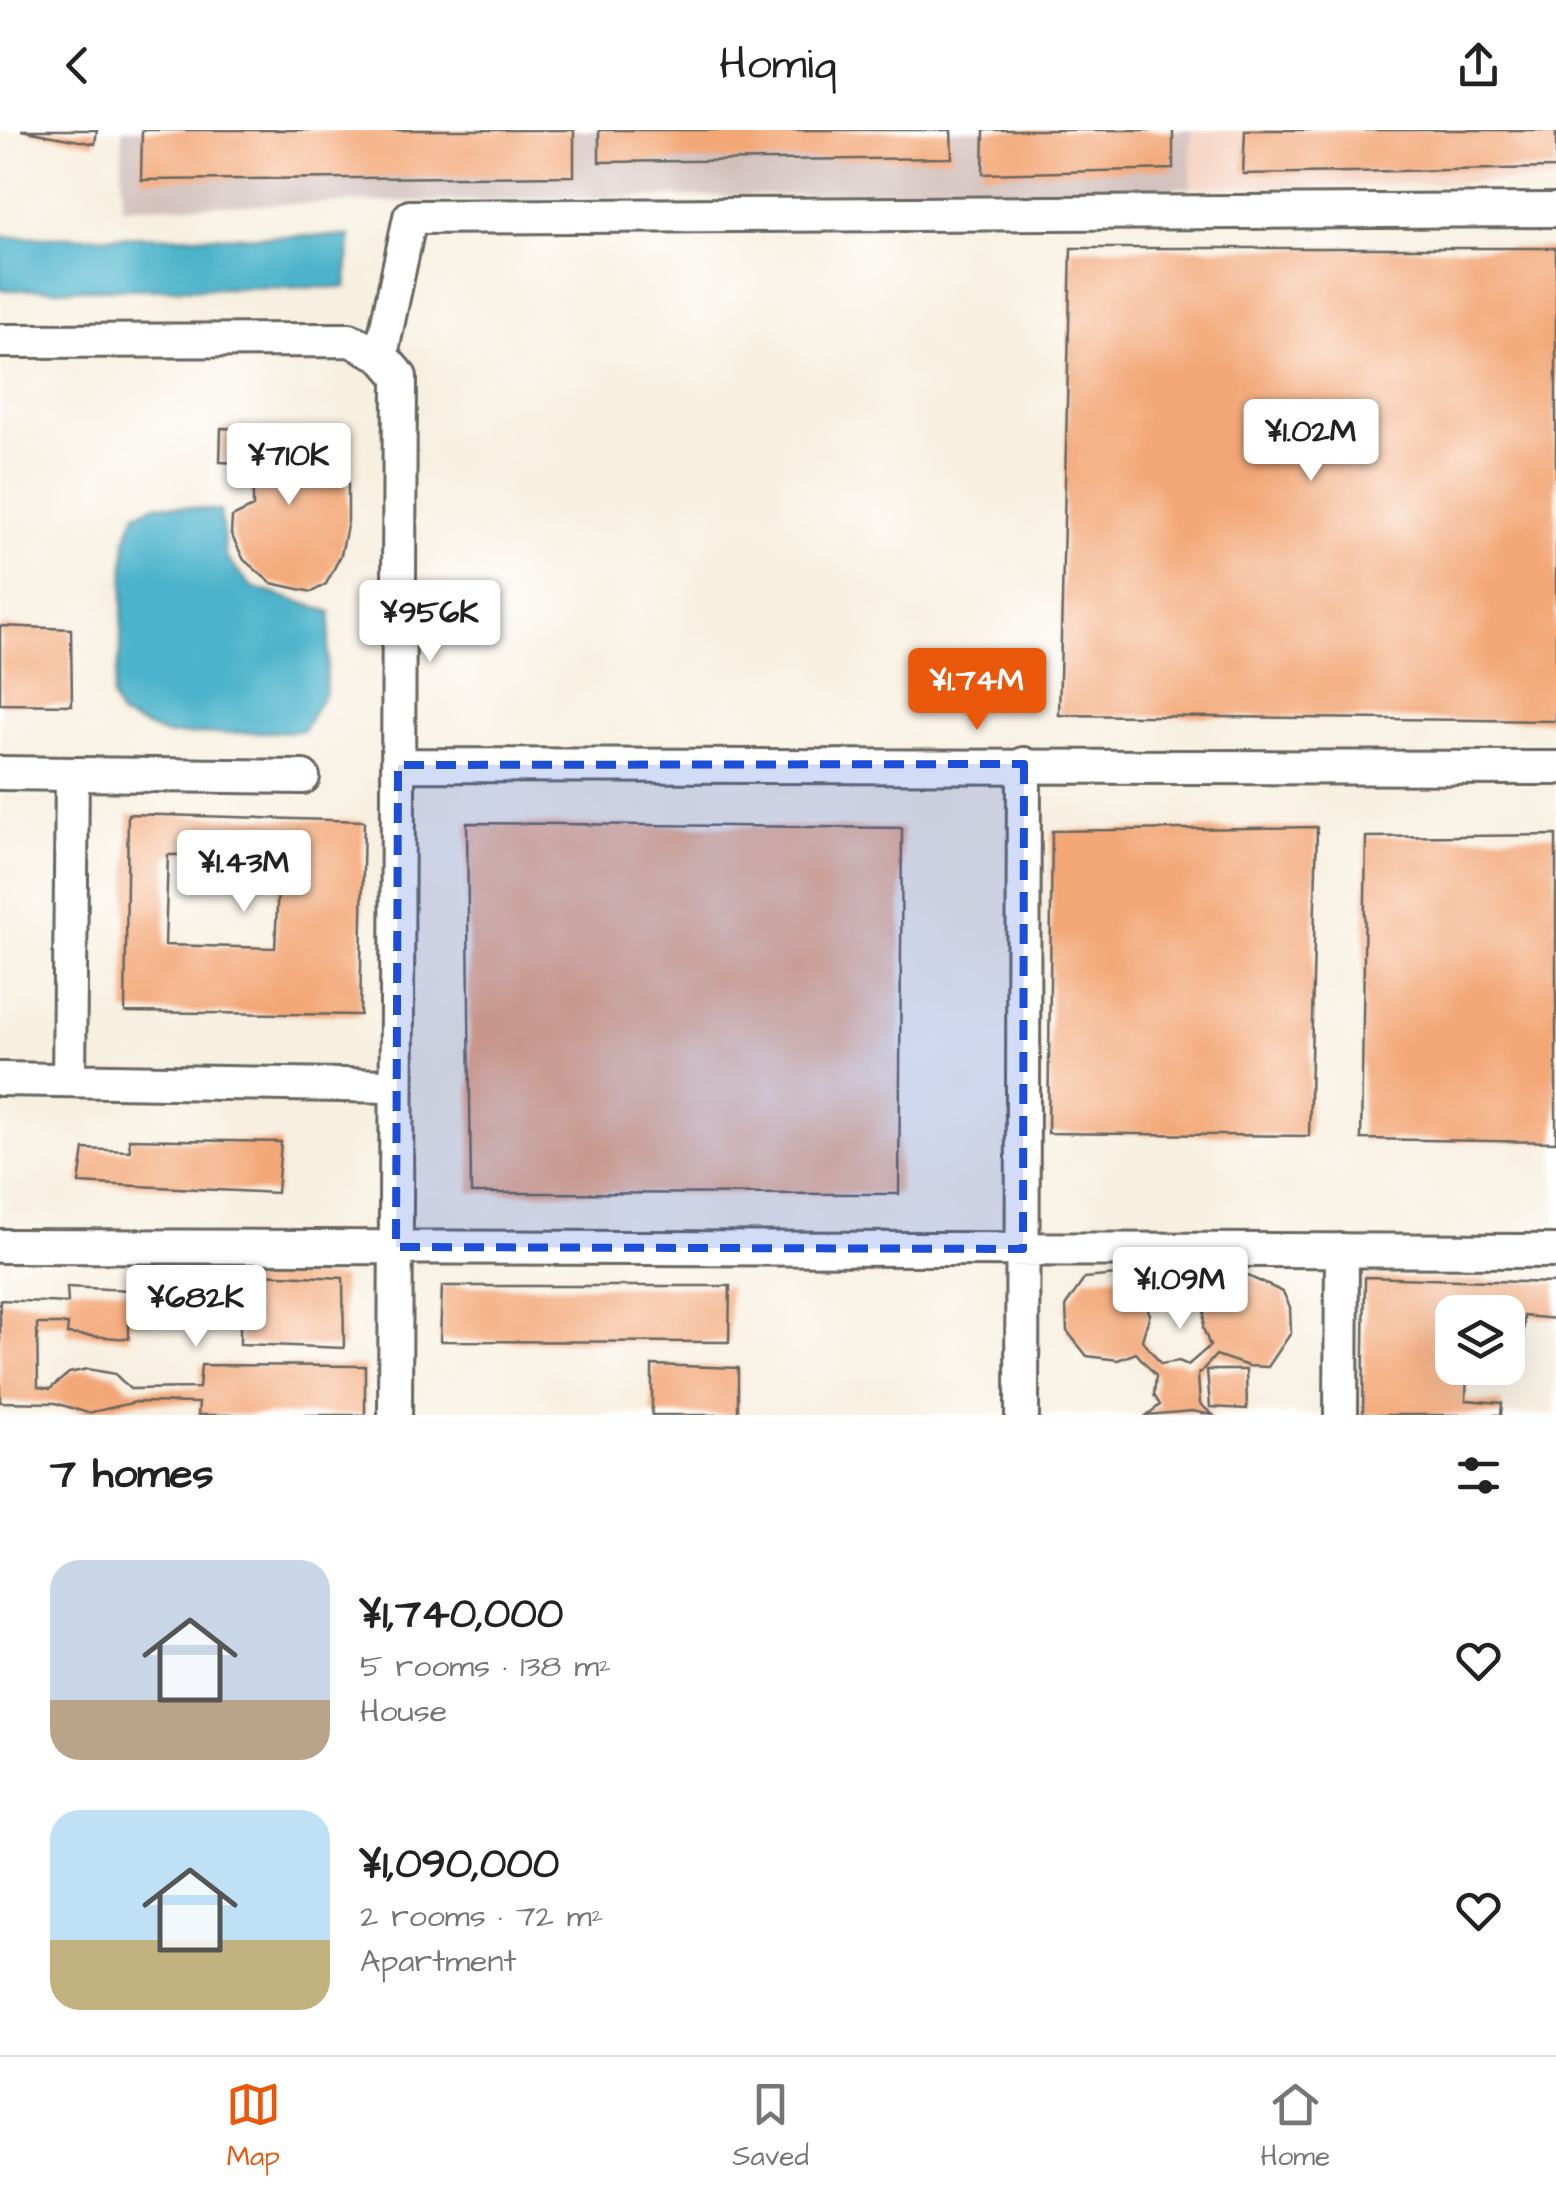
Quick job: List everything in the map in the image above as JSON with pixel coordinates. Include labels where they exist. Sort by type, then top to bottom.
[{"type":"street","points":[[381,355],[410,218],[1556,210]]},
{"type":"street","points":[[0,342],[350,340],[381,355],[400,377],[395,1415]]},
{"type":"street","points":[[1022,1415],[1024,764]]},
{"type":"street","points":[[398,765],[1556,768]]},
{"type":"street","points":[[0,773],[303,777]]},
{"type":"street","points":[[69,1080],[72,774]]},
{"type":"street","points":[[0,1079],[396,1086]]},
{"type":"street","points":[[0,1246],[1556,1250]]},
{"type":"street","points":[[1341,1415],[1342,1250]]},
{"type":"highlighted area","points":[[1024,764],[1023,1249],[396,1247],[398,765]]},
{"type":"shaded area","points":[[122,130],[1191,130],[1191,188],[122,207]]},
{"type":"shaded area","points":[[1191,130],[1556,130],[1556,181],[1191,188]]},
{"type":"water","points":[[350,236],[346,287],[0,290],[0,237]]},
{"type":"water","points":[[158,504],[220,511],[226,557],[252,587],[331,612],[325,692],[303,731],[166,735],[120,716],[112,698],[120,655],[126,538],[136,513]]},
{"type":"building","points":[[21,130],[97,130],[95,144]]},
{"type":"building","points":[[142,130],[574,130],[574,176],[141,180]]},
{"type":"building","points":[[599,130],[951,130],[952,158],[599,162]]},
{"type":"building","points":[[984,130],[1173,130],[1173,169],[983,174]]},
{"type":"building","points":[[1245,130],[1556,130],[1556,168],[1243,174]]},
{"type":"building","points":[[1071,248],[1556,248],[1556,721],[1059,715]]},
{"type":"building","points":[[221,428],[324,433],[321,479],[348,483],[348,521],[341,555],[326,584],[312,592],[271,583],[244,560],[231,534],[232,517],[253,507],[253,481],[281,483],[283,465],[220,462]]},
{"type":"building","points":[[0,626],[71,629],[72,705],[0,704]]},
{"type":"building","points":[[128,814],[364,821],[360,1015],[125,1012]],"holes":[[[251,854],[252,885],[278,885],[275,948],[165,945],[168,855]]]},
{"type":"building","points":[[467,823],[902,828],[899,1194],[471,1193]]},
{"type":"building","points":[[1317,827],[1309,1136],[1048,1133],[1052,831]]},
{"type":"building","points":[[1556,835],[1556,1142],[1361,1139],[1366,837]]},
{"type":"building","points":[[129,1139],[281,1142],[277,1193],[79,1183],[84,1149],[130,1151]]},
{"type":"building","points":[[240,1273],[343,1278],[344,1348],[240,1344],[240,1324],[129,1323],[129,1339],[67,1334],[68,1324],[37,1324],[38,1387],[50,1389],[69,1373],[88,1369],[115,1374],[130,1389],[199,1388],[201,1365],[365,1366],[365,1415],[198,1415],[199,1403],[136,1402],[88,1413],[55,1403],[0,1402],[0,1300],[68,1303],[67,1287],[129,1290],[128,1303],[240,1306]]},
{"type":"building","points":[[1117,1275],[1133,1283],[1142,1297],[1150,1314],[1142,1340],[1161,1364],[1179,1361],[1188,1365],[1210,1346],[1203,1328],[1205,1303],[1216,1288],[1246,1275],[1283,1292],[1290,1307],[1291,1333],[1268,1367],[1248,1366],[1216,1355],[1198,1375],[1200,1404],[1213,1415],[1192,1411],[1147,1415],[1160,1405],[1154,1395],[1156,1376],[1136,1353],[1118,1360],[1087,1356],[1067,1331],[1066,1305],[1085,1278]]},
{"type":"building","points":[[1365,1277],[1556,1283],[1556,1319],[1525,1316],[1525,1295],[1435,1295],[1435,1385],[1466,1385],[1466,1400],[1502,1403],[1501,1415],[1363,1415]]},
{"type":"building","points":[[442,1286],[730,1286],[729,1342],[440,1341]]},
{"type":"building","points":[[652,1365],[738,1368],[738,1415],[652,1415]]},
{"type":"building","points":[[1207,1370],[1246,1370],[1247,1409],[1210,1407]]}]
